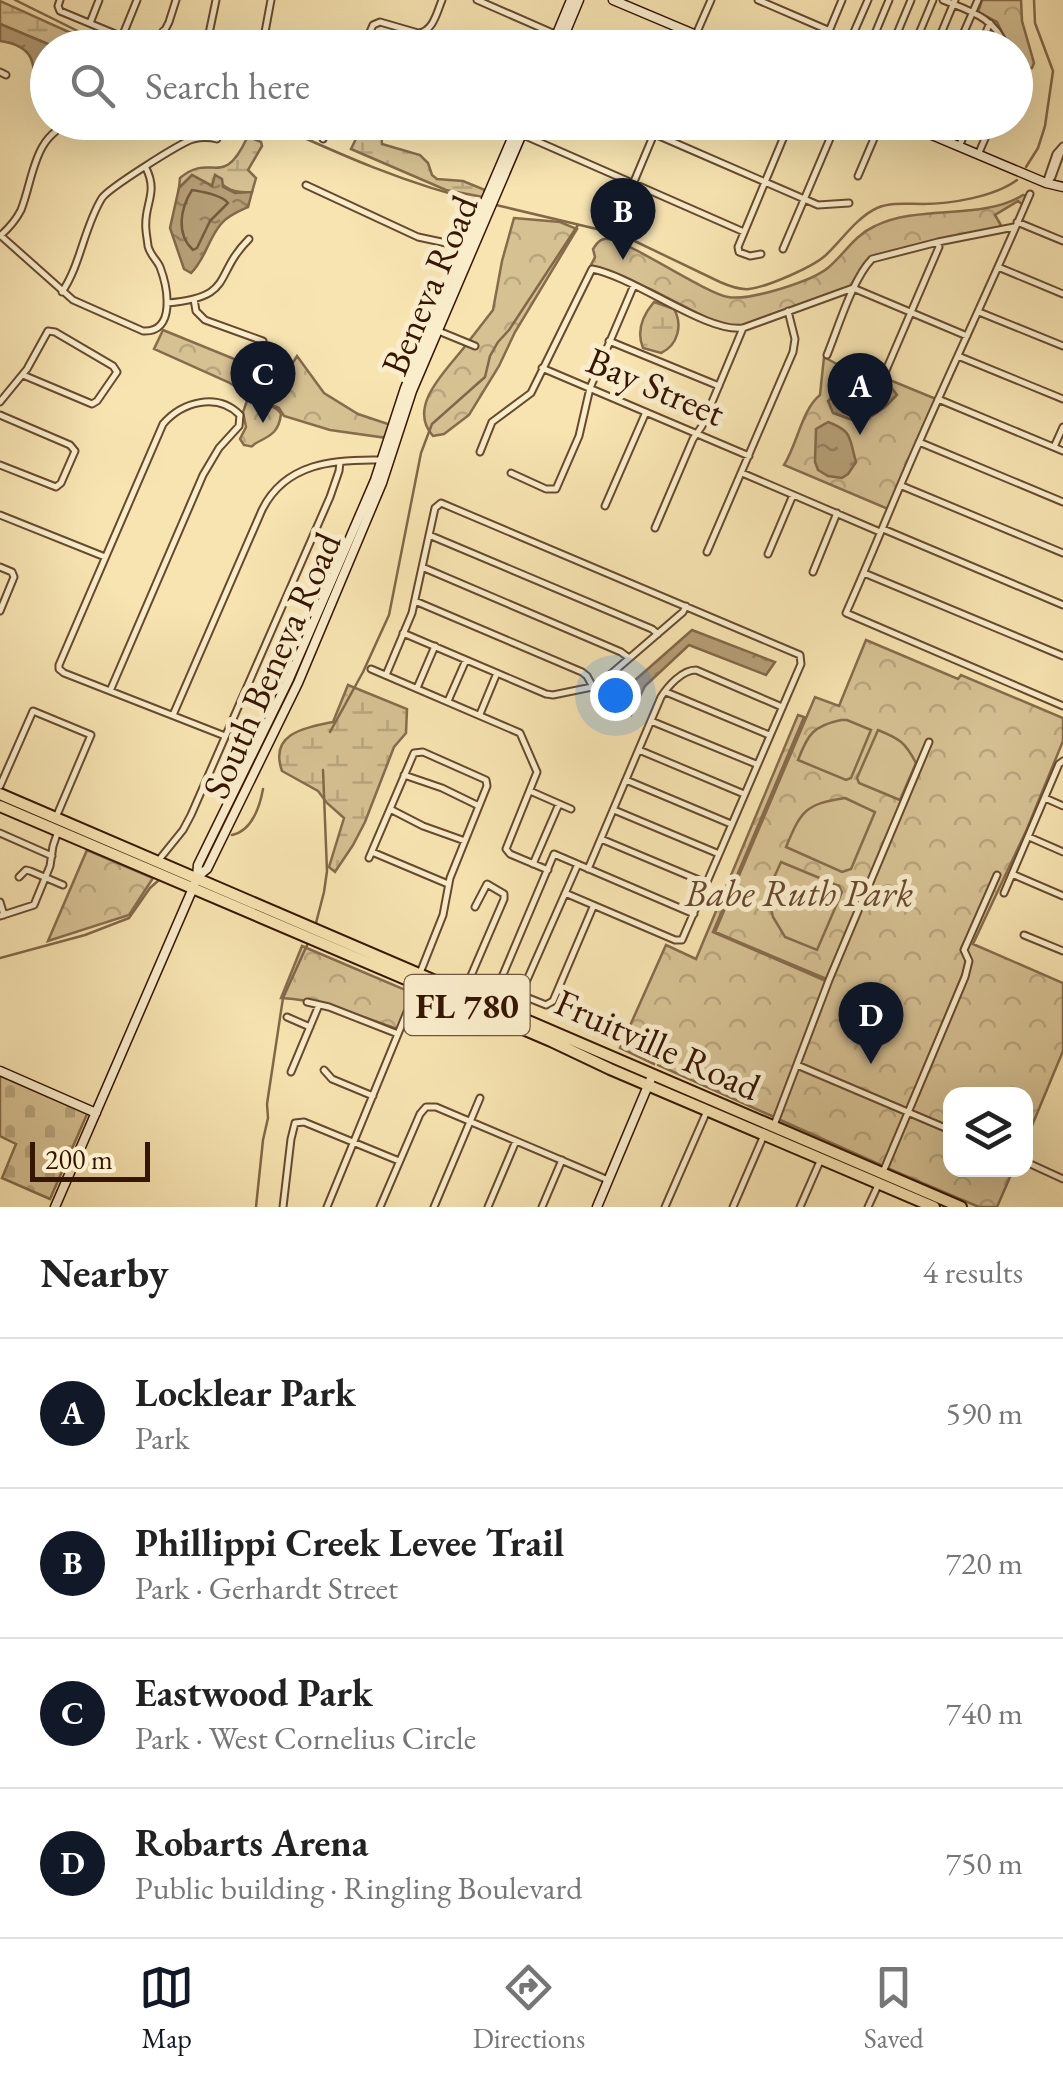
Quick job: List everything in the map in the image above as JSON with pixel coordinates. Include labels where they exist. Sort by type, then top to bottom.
[{"type":"main road","points":[[562,30],[570,0]]},
{"type":"main road","points":[[563,30],[579,0]]},
{"type":"main road","points":[[613,0],[686,30]]},
{"type":"main road","name":"Beneva Road","points":[[495,189],[513,140]]},
{"type":"main road","name":"Beneva Road","points":[[385,466],[434,330],[520,140]]},
{"type":"main road","points":[[942,140],[1056,188]]},
{"type":"main road","name":"South Beneva Road","points":[[56,1207],[195,883],[198,866],[385,466]]},
{"type":"main road","name":"Fruitville Road","points":[[0,794],[158,861],[195,883],[367,963],[378,962],[492,1003],[768,1131],[880,1178],[934,1207]]},
{"type":"main road","name":"Fruitville Road","points":[[0,806],[352,944],[561,1045],[651,1077],[707,1111],[768,1131],[821,1159],[962,1207]]},
{"type":"main road","points":[[32,820],[56,818]]},
{"type":"main road","points":[[58,831],[80,828]]},
{"type":"main road","points":[[300,934],[310,932],[342,946],[352,944]]},
{"type":"main road","points":[[0,1071],[96,1112]]},
{"type":"main road","points":[[597,1207],[651,1077]]},
{"type":"street","points":[[60,0],[58,8],[106,30]]},
{"type":"street","points":[[90,23],[99,0]]},
{"type":"street","points":[[125,30],[138,0]]},
{"type":"street","points":[[164,30],[176,0]]},
{"type":"street","points":[[210,30],[216,0]]},
{"type":"street","points":[[266,30],[272,0]]},
{"type":"street","points":[[428,30],[442,0]]},
{"type":"street","points":[[477,0],[546,30]]},
{"type":"street","points":[[698,30],[710,0]]},
{"type":"street","points":[[758,0],[828,30]]},
{"type":"street","points":[[830,30],[842,0]]},
{"type":"street","points":[[855,30],[868,0]]},
{"type":"street","points":[[876,30],[889,0]]},
{"type":"street","points":[[898,30],[911,0]]},
{"type":"street","points":[[920,30],[933,0]]},
{"type":"street","points":[[943,0],[954,2],[997,30]]},
{"type":"street","points":[[964,30],[978,0]]},
{"type":"street","points":[[942,30],[954,2]]},
{"type":"street","points":[[371,30],[378,22],[389,22],[408,30]]},
{"type":"street","points":[[987,30],[990,22]]},
{"type":"street","points":[[47,140],[30,175],[20,212],[0,236],[62,292],[86,308],[146,332],[160,327],[167,315],[168,302],[160,266],[148,244],[145,220],[153,190],[146,168]]},
{"type":"street","points":[[62,292],[103,196],[191,140]]},
{"type":"street","points":[[533,140],[744,232]]},
{"type":"street","points":[[633,184],[651,140]]},
{"type":"street","points":[[668,140],[805,200],[824,206],[849,203]]},
{"type":"street","points":[[762,254],[750,256],[739,252],[738,246],[783,140]]},
{"type":"street","points":[[783,249],[830,140]]},
{"type":"street","points":[[858,176],[873,140]]},
{"type":"street","points":[[959,147],[962,140]]},
{"type":"street","points":[[978,155],[984,140]]},
{"type":"street","points":[[1056,188],[1052,165],[1062,147]]},
{"type":"street","points":[[306,184],[418,238],[469,248]]},
{"type":"street","points":[[1030,194],[846,613],[1063,706]]},
{"type":"street","points":[[827,354],[854,288],[872,258],[1017,224],[1063,241]]},
{"type":"street","points":[[168,302],[194,299],[218,287],[248,238]]},
{"type":"street","points":[[884,375],[938,242]]},
{"type":"street","points":[[998,267],[1063,294]]},
{"type":"street","points":[[480,452],[492,422],[529,396],[592,269],[733,329],[854,288],[967,336]]},
{"type":"street","points":[[511,473],[549,490],[557,486],[579,436],[590,388],[634,285]]},
{"type":"street","points":[[194,299],[196,310],[205,320],[263,341]]},
{"type":"street","points":[[707,552],[794,349],[788,311]]},
{"type":"street","points":[[979,312],[1063,346]]},
{"type":"street","points":[[655,528],[743,328]]},
{"type":"street","points":[[434,330],[475,346]]},
{"type":"street","points":[[0,402],[24,375],[48,331],[114,367],[116,374],[94,404],[24,375]]},
{"type":"street","points":[[610,340],[719,386]]},
{"type":"street","points":[[958,356],[1063,399]]},
{"type":"street","name":"Bay Street","points":[[542,368],[748,456]]},
{"type":"street","points":[[938,399],[1063,451]]},
{"type":"street","points":[[110,691],[203,475],[218,448],[239,426],[240,418],[233,408],[203,402],[185,406],[167,419],[156,435],[57,666],[110,691],[225,736]]},
{"type":"street","points":[[605,506],[646,412]]},
{"type":"street","points":[[0,415],[70,445],[75,451],[56,486],[0,464]]},
{"type":"street","points":[[1054,448],[1063,428]]},
{"type":"street","points":[[919,442],[1063,502]]},
{"type":"street","points":[[158,861],[187,823],[336,483],[340,462]]},
{"type":"street","points":[[173,715],[268,498],[282,483],[315,465],[340,462],[385,466]]},
{"type":"street","points":[[742,473],[1063,605]]},
{"type":"street","points":[[902,486],[1063,554]]},
{"type":"street","points":[[768,554],[793,494]]},
{"type":"street","points":[[386,675],[414,602],[438,504],[446,504],[800,657],[801,664],[681,940],[566,894]]},
{"type":"street","points":[[812,572],[837,513]]},
{"type":"street","points":[[0,515],[104,557]]},
{"type":"street","points":[[429,535],[658,634]]},
{"type":"street","points":[[0,567],[14,575],[0,611]]},
{"type":"street","points":[[422,568],[629,658]]},
{"type":"street","points":[[864,573],[1063,656]]},
{"type":"street","points":[[414,602],[582,672],[594,688]]},
{"type":"street","points":[[403,634],[548,695],[594,688],[684,612],[686,606]]},
{"type":"street","points":[[417,688],[435,646]]},
{"type":"street","points":[[448,702],[466,660]]},
{"type":"street","points":[[372,668],[521,734],[537,770],[506,849],[548,870]]},
{"type":"street","points":[[588,869],[664,692],[691,669],[782,707]]},
{"type":"street","points":[[480,714],[497,673]]},
{"type":"street","points":[[664,692],[769,735]]},
{"type":"street","points":[[0,786],[33,712],[91,735],[56,818]]},
{"type":"street","points":[[651,721],[756,764]]},
{"type":"street","points":[[733,1207],[797,1065],[928,742]]},
{"type":"street","points":[[639,750],[744,794]]},
{"type":"street","points":[[327,1207],[420,979],[443,915],[448,884],[487,781],[417,752],[370,855],[448,884]]},
{"type":"street","points":[[1004,894],[1063,761]]},
{"type":"street","points":[[404,774],[479,806]]},
{"type":"street","points":[[626,780],[731,824]]},
{"type":"street","points":[[530,791],[570,809]]},
{"type":"street","points":[[1045,798],[1063,806]]},
{"type":"street","points":[[533,864],[559,804]]},
{"type":"street","points":[[389,809],[465,842]]},
{"type":"street","points":[[614,810],[718,854]]},
{"type":"street","points":[[0,902],[2,916],[34,905],[58,831]]},
{"type":"street","points":[[0,833],[52,856]]},
{"type":"street","points":[[1028,837],[1063,852]]},
{"type":"street","points":[[601,839],[706,883]]},
{"type":"street","points":[[492,1003],[554,854],[694,914]]},
{"type":"street","points":[[578,864],[522,992],[526,997],[546,1005],[553,1001],[593,906]]},
{"type":"street","points":[[18,877],[26,870],[63,884]]},
{"type":"street","points":[[1012,874],[1063,896]]},
{"type":"street","points":[[868,1207],[966,972],[969,961],[964,950],[997,876]]},
{"type":"street","points":[[464,992],[505,896],[486,884],[475,907]]},
{"type":"street","points":[[1024,935],[1063,951]]},
{"type":"street","points":[[307,1002],[398,1034]]},
{"type":"street","points":[[291,1072],[319,1005]]},
{"type":"street","points":[[287,1017],[310,1027]]},
{"type":"street","points":[[797,1065],[943,1127]]},
{"type":"street","points":[[324,1070],[332,1079],[373,1096]]},
{"type":"street","points":[[434,1207],[480,1098]]},
{"type":"street","points":[[380,1207],[426,1108],[436,1107],[608,1180]]},
{"type":"street","points":[[665,1207],[707,1111]]},
{"type":"street","points":[[283,1207],[295,1123],[304,1122],[399,1162]]},
{"type":"street","points":[[488,1207],[516,1141]]},
{"type":"street","points":[[800,1207],[821,1159]]},
{"type":"street","points":[[542,1207],[562,1160]]},
{"type":"street","points":[[1033,1165],[1063,1178]]},
{"type":"green space","points":[[982,0],[1021,0],[1025,30],[1001,30],[997,22],[978,12]]},
{"type":"green space","points":[[0,1],[64,30],[30,30],[30,37],[0,24]]},
{"type":"green space","points":[[246,140],[261,142],[248,170],[256,178],[252,192],[230,190],[215,176],[213,186],[192,175],[179,188],[180,178],[191,171],[223,167],[238,154]]},
{"type":"green space","points":[[355,140],[382,140],[382,144],[420,155],[437,179],[463,181],[485,190],[483,197],[446,190],[351,149]]},
{"type":"green space","points":[[1027,196],[1023,205],[1018,201],[995,215],[1002,227],[876,255],[848,287],[737,327],[721,325],[652,290],[590,267],[597,243],[613,240],[716,293],[751,296],[810,278],[829,267],[862,234],[893,219],[988,208]]},
{"type":"green space","points":[[514,218],[560,222],[577,229],[469,415],[444,434],[433,436],[426,425],[427,401],[440,377],[466,345],[476,348],[477,344],[469,341],[493,310]]},
{"type":"green space","points":[[654,302],[674,309],[678,322],[675,340],[661,353],[643,348],[640,335]]},
{"type":"green space","points":[[163,330],[283,379],[297,356],[324,393],[358,414],[391,425],[387,438],[330,430],[284,416],[279,408],[154,349]]},
{"type":"green space","points":[[824,357],[855,374],[885,378],[936,399],[888,509],[784,465],[809,409],[820,395]]},
{"type":"green space","points":[[249,400],[262,402],[281,414],[274,432],[252,446],[244,445],[240,439],[246,427],[243,412]]},
{"type":"green space","name":"Babe Ruth Park","points":[[866,640],[1063,718],[1063,741],[973,944],[1063,983],[1063,1051],[1033,1123],[1033,1087],[943,1087],[943,1125],[911,1111],[968,972],[971,960],[967,950],[1000,875],[997,873],[961,949],[966,959],[964,971],[907,1109],[800,1064],[931,742],[829,980],[715,932],[815,697],[839,706]]},
{"type":"green space","points":[[348,685],[407,709],[406,733],[394,747],[365,822],[335,872],[329,867],[344,818],[318,791],[282,771],[279,759],[280,749],[291,735],[333,722]]},
{"type":"green space","points":[[798,715],[804,717],[713,932],[826,981],[774,1117],[658,1065],[659,1060],[654,1064],[620,1048],[666,945],[696,959]]},
{"type":"green space","points":[[841,720],[871,730],[851,778],[846,780],[798,760],[813,732]]},
{"type":"green space","points":[[878,730],[901,742],[916,763],[900,800],[859,783],[857,778]]},
{"type":"green space","points":[[845,798],[875,812],[851,869],[842,872],[786,847],[806,811]]},
{"type":"green space","points":[[87,850],[153,878],[129,915],[48,941]]},
{"type":"green space","name":"Babe Ruth Park","points":[[781,862],[839,886],[842,892],[817,950],[785,937],[773,917],[767,893]]},
{"type":"green space","points":[[302,946],[415,994],[397,1029],[325,1005],[281,998]]},
{"type":"green space","points":[[798,1068],[905,1113],[883,1166],[778,1119]]},
{"type":"green space","points":[[0,1074],[88,1112],[50,1199],[2,1178],[16,1144],[0,1136]]},
{"type":"green space","points":[[909,1115],[943,1130],[943,1177],[1010,1177],[997,1207],[979,1207],[887,1168]]},
{"type":"water","points":[[0,24],[30,37],[30,58],[20,47],[0,41]]},
{"type":"water","points":[[192,175],[212,186],[215,175],[222,179],[223,187],[235,193],[252,192],[248,207],[221,224],[191,273],[184,269],[170,228],[179,188]]},
{"type":"water","points":[[862,377],[888,383],[897,395],[861,423],[833,413],[828,401],[844,386]]},
{"type":"water","points":[[828,422],[846,432],[851,441],[856,462],[842,478],[828,476],[818,470],[815,462],[816,429]]},
{"type":"water","points":[[692,630],[775,662],[766,675],[689,645],[645,686],[631,715],[608,704]]},
{"type":"waterway","points":[[15,0],[76,30]]},
{"type":"waterway","points":[[1026,167],[1045,126],[1053,71],[1035,23],[1034,0]]},
{"type":"waterway","points":[[310,140],[401,178],[483,202]]},
{"type":"waterway","points":[[496,205],[622,235],[723,283],[749,289],[778,281],[820,260],[856,223],[877,208],[971,198],[1017,180]]},
{"type":"waterway","points":[[330,732],[389,615],[421,453],[432,424],[485,377],[498,342],[578,225]]},
{"type":"waterway","points":[[316,923],[327,871],[323,770]]},
{"type":"waterway","points":[[232,835],[250,823],[263,789]]},
{"type":"waterway","points":[[0,958],[85,935],[129,918],[159,880]]},
{"type":"waterway","points":[[256,1207],[283,998],[308,943]]},
{"type":"place","name":"Phillippi Creek Levee Trail","points":[[623,260]]},
{"type":"place","name":"Eastwood Park","points":[[263,423]]},
{"type":"place","name":"Locklear Park","points":[[860,435]]},
{"type":"place","name":"Robarts Arena","points":[[871,1064]]}]
